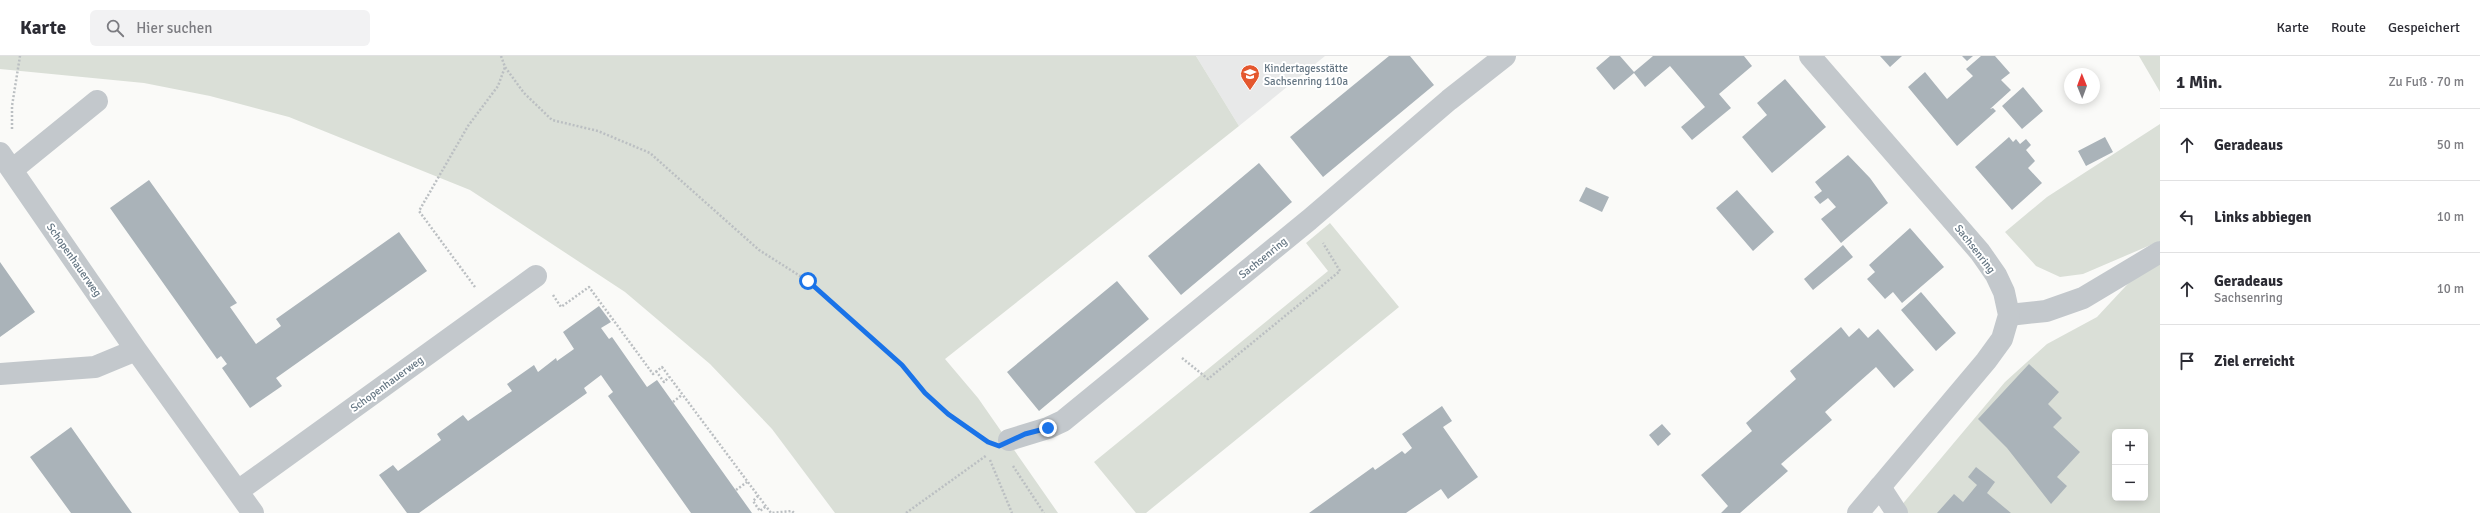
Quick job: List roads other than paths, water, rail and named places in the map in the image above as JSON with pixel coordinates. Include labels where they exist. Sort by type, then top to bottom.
[{"type":"street","name":"Sachsenring","points":[[1004,443],[1048,428],[1063,421],[1309,220],[1449,100],[1505,56]]},
{"type":"street","name":"Sachsenring","points":[[1810,56],[1980,252],[2004,292],[2009,315],[2002,340],[1986,361],[1858,513]]},
{"type":"street","points":[[5,159],[97,101]]},
{"type":"street","name":"Schopenhauerweg","points":[[5,159],[136,350],[253,513]]},
{"type":"street","points":[[2009,315],[2046,311],[2083,298],[2160,252]]},
{"type":"street","name":"Schopenhauerweg","points":[[238,491],[492,309],[542,282]]},
{"type":"street","points":[[0,374],[95,367],[136,350]]},
{"type":"street","points":[[1880,487],[1897,513]]},
{"type":"place","name":"Kindertagesstätte Sachsenring 110a","points":[[1250,91]]}]
